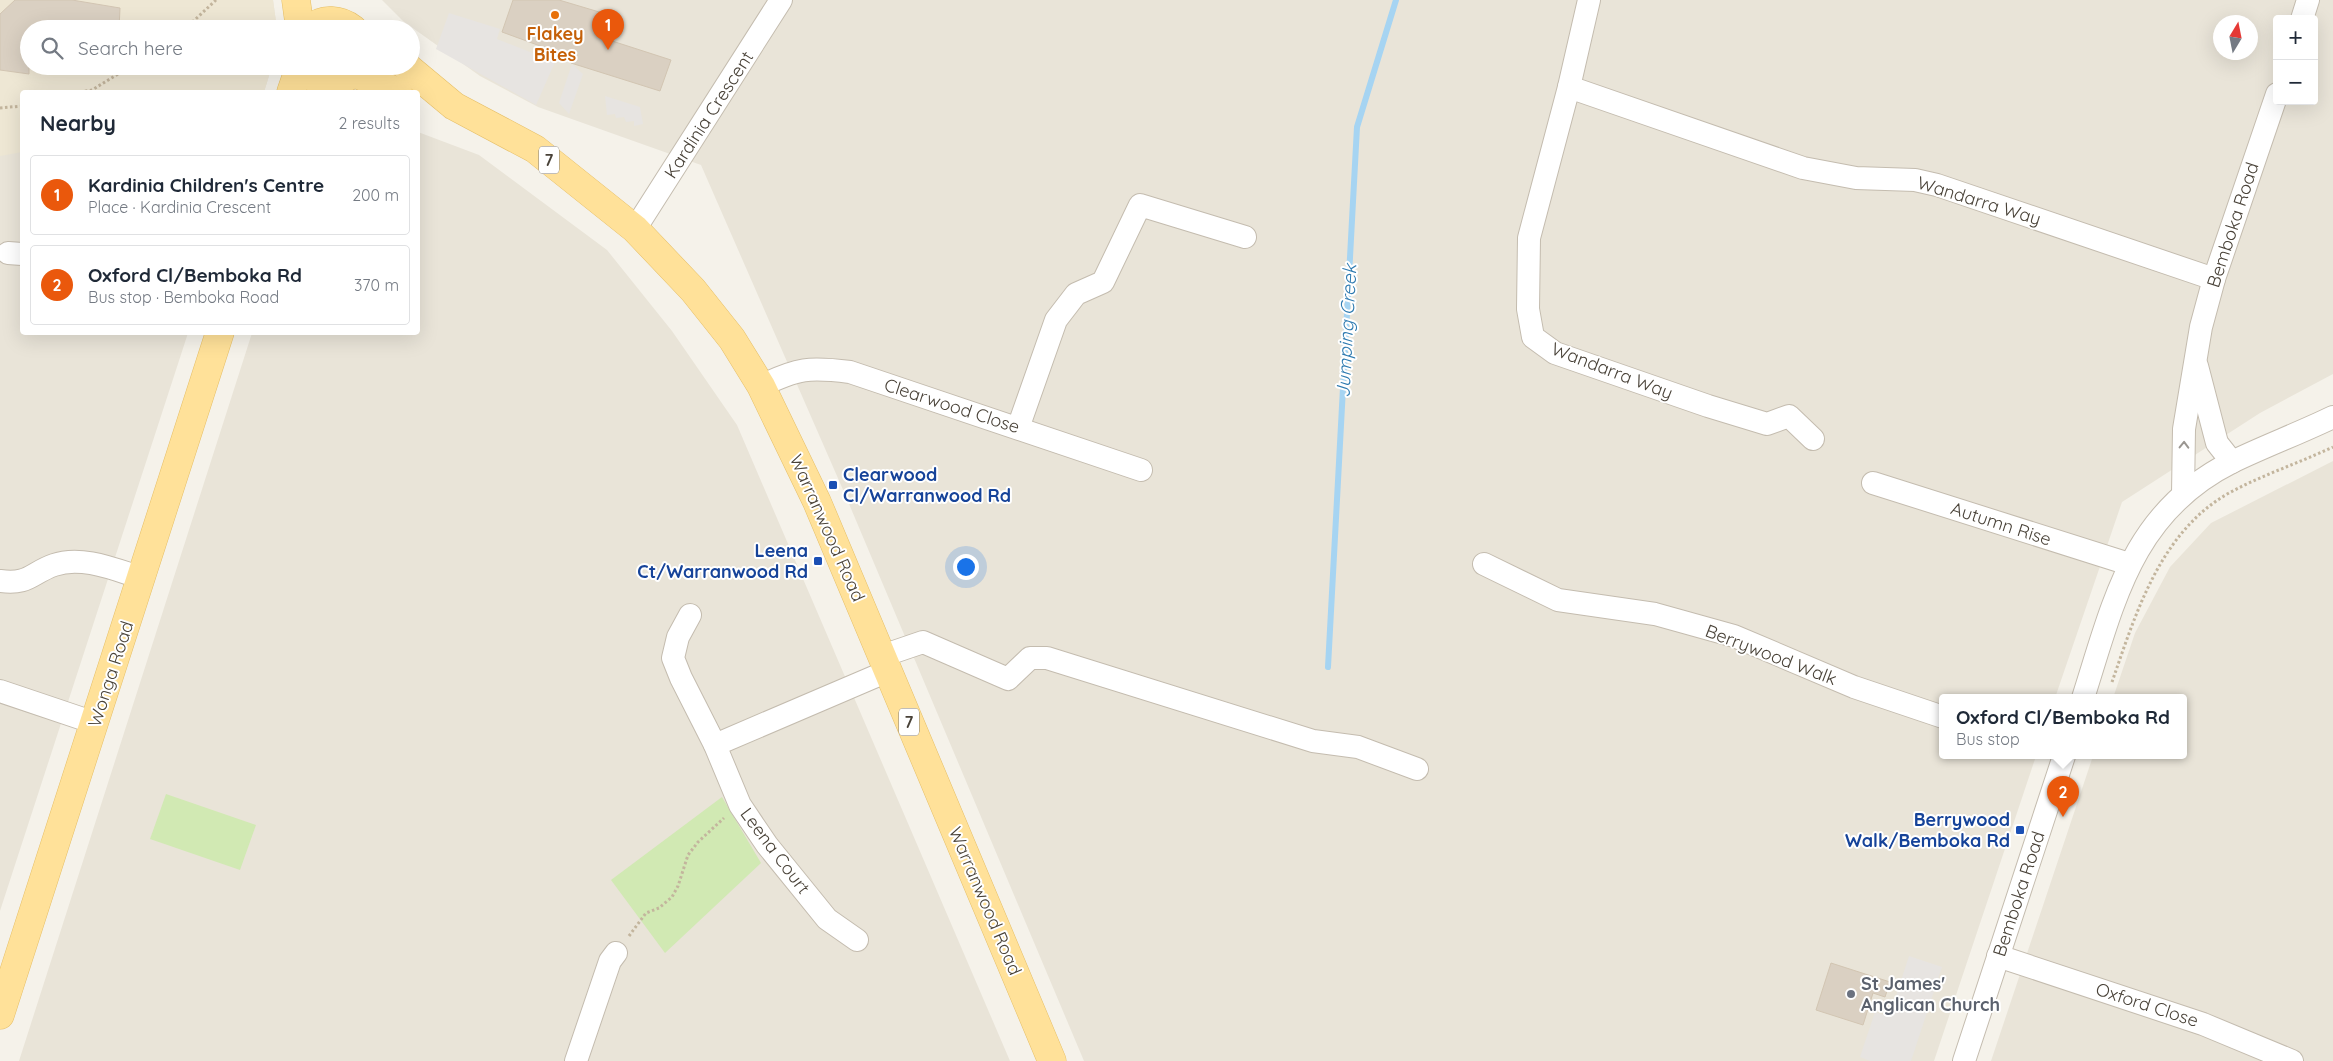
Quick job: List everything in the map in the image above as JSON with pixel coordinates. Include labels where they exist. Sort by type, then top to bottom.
[{"type":"main road","points":[[296,0],[299,20]]},
{"type":"main road","points":[[328,20],[342,17]]},
{"type":"main road","points":[[292,90],[297,75]]},
{"type":"main road","points":[[315,80],[345,80],[350,75]]},
{"type":"main road","points":[[362,75],[370,82],[392,90]]},
{"type":"main road","name":"Warranwood Road","points":[[417,75],[454,106],[535,149],[635,229],[693,290],[732,339],[761,386],[805,476],[1052,1061]]},
{"type":"main road","name":"Warranwood Road","points":[[420,98],[454,106]]},
{"type":"main road","name":"Wonga Road","points":[[0,1015],[219,335]]},
{"type":"street","name":"Kardinia Crescent","points":[[635,229],[781,0]]},
{"type":"street","name":"Wandarra Way","points":[[1588,0],[1569,88],[1530,238],[1528,309],[1534,338],[1555,354],[1708,406],[1767,424],[1789,416],[1813,439]]},
{"type":"street","points":[[2303,15],[2308,0]]},
{"type":"street","name":"Wandarra Way","points":[[1569,88],[1803,168],[1856,178],[1915,180],[1937,185],[2214,279]]},
{"type":"street","name":"Bemboka Road","points":[[2183,494],[2184,429],[2201,327],[2214,279],[2273,105]]},
{"type":"street","points":[[1018,428],[1056,320],[1076,294],[1103,282],[1140,205],[1245,237]]},
{"type":"street","name":"Bemboka Road","points":[[2195,358],[2217,443],[2232,462]]},
{"type":"street","name":"Clearwood Close","points":[[761,386],[791,371],[820,368],[850,372],[1141,470]]},
{"type":"street","points":[[2084,694],[2129,564],[2157,520],[2183,494],[2232,462],[2333,417]]},
{"type":"street","name":"Autumn Rise","points":[[1873,483],[2129,564]]},
{"type":"street","points":[[0,581],[24,581],[55,564],[68,562],[104,566],[142,578]]},
{"type":"street","name":"Berrywood Walk","points":[[1484,564],[1558,600],[1655,614],[1734,636],[1854,687],[1939,716]]},
{"type":"street","name":"Leena Court","points":[[690,615],[678,637],[673,658],[715,745],[740,805],[767,845],[827,920],[857,940]]},
{"type":"street","points":[[715,745],[885,663],[922,642],[1008,679],[1030,658],[1048,658],[1313,741],[1358,747],[1417,769]]},
{"type":"street","points":[[0,691],[95,724]]},
{"type":"street","name":"Bemboka Road","points":[[1964,1061],[2062,759]]},
{"type":"street","points":[[576,1061],[610,961],[616,953]]},
{"type":"street","name":"Oxford Close","points":[[1998,956],[2204,1024],[2292,1061]]},
{"type":"path","points":[[195,20],[216,0]]},
{"type":"path","points":[[92,90],[117,75]]},
{"type":"path","points":[[0,108],[20,106]]},
{"type":"path","points":[[2110,689],[2141,601],[2181,532],[2209,506],[2229,493],[2333,447]]},
{"type":"path","points":[[616,953],[646,913],[659,908],[672,897],[678,886],[688,856],[698,842],[740,805]]},
{"type":"shaded area","points":[[0,0],[273,0],[276,20],[20,20],[20,75],[269,75],[265,90],[20,90],[20,335],[187,335],[0,911]]},
{"type":"shaded area","points":[[0,0],[273,0],[276,20],[20,20],[20,75],[269,75],[265,90],[20,90],[20,152],[0,156]]},
{"type":"shaded area","points":[[382,0],[2333,0],[2333,374],[2260,413],[2122,502],[2056,694],[1939,694],[1939,759],[2035,759],[1934,1061],[1084,1061],[844,492],[701,165],[538,107],[480,76],[420,33],[420,20],[402,20]]},
{"type":"shaded area","points":[[449,13],[500,29],[497,39],[555,62],[536,105],[436,49]]},
{"type":"shaded area","points":[[572,64],[583,74],[569,114],[559,103]]},
{"type":"shaded area","points":[[605,96],[640,107],[643,124],[634,126],[634,121],[626,122],[624,117],[616,118],[615,114],[607,115]]},
{"type":"shaded area","points":[[420,133],[479,155],[607,250],[672,331],[737,425],[1010,1061],[19,1061],[251,335],[420,335]]},
{"type":"shaded area","points":[[2333,461],[2333,1061],[1991,1061],[2092,759],[2187,759],[2187,694],[2114,694],[2135,633],[2170,567],[2211,523]]},
{"type":"shaded area","points":[[1909,956],[1942,967],[1911,1061],[1870,1061],[1860,1057],[1875,1012],[1889,1017]]},
{"type":"green space","points":[[166,794],[256,825],[240,870],[150,839]]},
{"type":"green space","points":[[722,797],[761,863],[665,953],[611,880]]},
{"type":"building","points":[[15,0],[72,0],[120,8],[119,20],[20,20],[20,73],[0,70],[0,14]]},
{"type":"building","points":[[513,0],[559,0],[616,17],[609,40],[671,60],[660,91],[571,63],[573,58],[502,32]]},
{"type":"building","points":[[1831,963],[1890,982],[1885,997],[1873,993],[1863,1025],[1816,1010]]},
{"type":"waterway","name":"Jumping Creek","points":[[1328,667],[1357,127],[1396,0]]},
{"type":"place","name":"Flakey Bites","points":[[555,15]]},
{"type":"place","name":"Kardinia Children's Centre","points":[[608,50]]},
{"type":"place","name":"Clearwood Cl/Warranwood Rd","points":[[833,485]]},
{"type":"place","name":"Leena Ct/Warranwood Rd","points":[[818,561]]},
{"type":"place","name":"Oxford Cl/Bemboka Rd","points":[[2063,817]]},
{"type":"place","name":"Berrywood Walk/Bemboka Rd","points":[[2020,830]]},
{"type":"place","name":"St James' Anglican Church","points":[[1851,994]]}]
